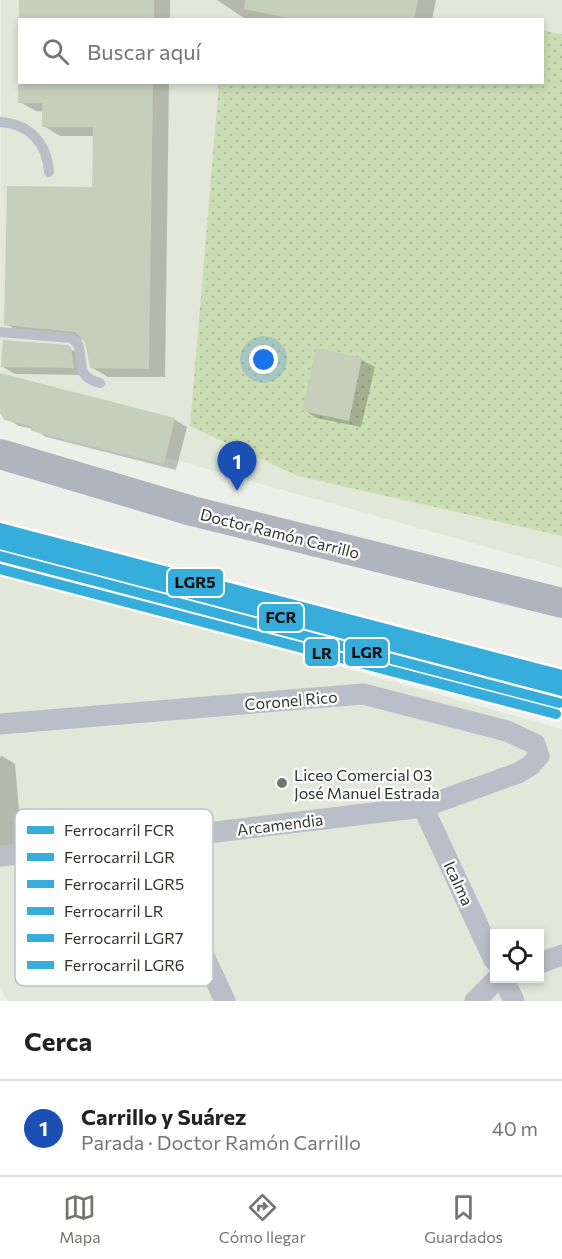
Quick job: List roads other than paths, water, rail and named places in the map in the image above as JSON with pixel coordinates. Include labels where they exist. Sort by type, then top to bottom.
[{"type":"main road","name":"Doctor Ramón Carrillo","points":[[0,454],[192,511],[562,603]]},
{"type":"street","name":"Coronel Rico","points":[[0,723],[363,694],[507,731],[535,744],[539,756],[531,765],[518,773]]},
{"type":"street","name":"Arcamendia","points":[[213,832],[423,807],[518,773]]},
{"type":"street","name":"Icalma","points":[[423,807],[490,949]]},
{"type":"street","name":"Arcamendia","points":[[0,856],[15,854]]},
{"type":"street","points":[[544,962],[562,955]]},
{"type":"street","points":[[213,975],[225,1001]]},
{"type":"street","points":[[475,1001],[493,983]]},
{"type":"street","points":[[505,983],[514,1001]]},
{"type":"lane","points":[[0,122],[20,126],[37,138],[48,155],[49,172]]},
{"type":"lane","points":[[0,332],[71,338],[78,344],[80,366],[84,375],[100,383]]},
{"type":"rail line","name":"LGR7","points":[[0,528],[562,675]]},
{"type":"rail line","name":"LGR5","points":[[3,532],[562,679]]},
{"type":"rail line","name":"LGR6","points":[[0,540],[559,687]]},
{"type":"rail line","name":"FCR","points":[[0,544],[562,691]]},
{"type":"rail line","name":"LGR","points":[[0,556],[559,703]]},
{"type":"rail line","name":"LR","points":[[0,569],[556,714]]},
{"type":"place","name":"Carrillo y Suárez","points":[[237,491]]},
{"type":"place","name":"Liceo Comercial 03 José Manuel Estrada","points":[[282,783]]}]
